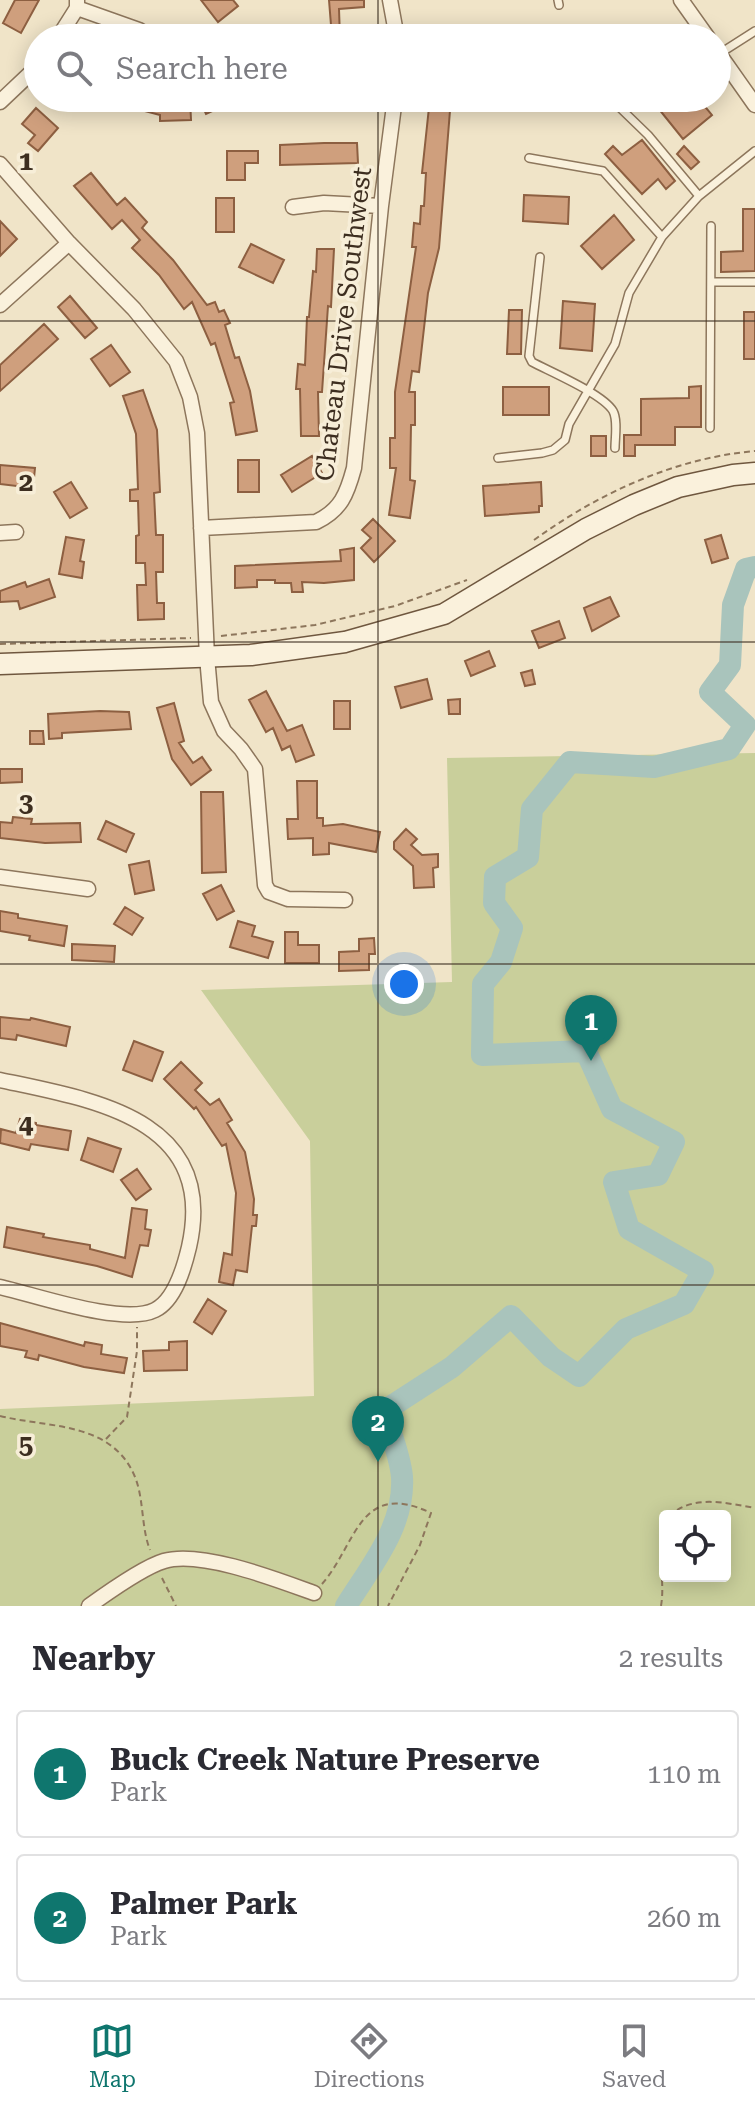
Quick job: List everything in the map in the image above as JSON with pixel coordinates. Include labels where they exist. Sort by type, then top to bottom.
[{"type":"street","points":[[390,0],[394,24]]},
{"type":"street","points":[[681,0],[698,24]]},
{"type":"street","points":[[66,24],[77,4],[125,24]]},
{"type":"street","points":[[731,71],[755,105]]},
{"type":"street","points":[[0,102],[24,79]]},
{"type":"street","name":"Chateau Drive Southwest","points":[[201,528],[316,522],[332,514],[346,498],[354,468],[393,112]]},
{"type":"street","points":[[0,164],[69,243],[134,309],[176,361],[190,397],[197,433],[211,702],[224,731],[255,769],[263,875],[269,892],[288,899],[345,900]]},
{"type":"street","points":[[293,207],[324,203],[381,206]]},
{"type":"street","points":[[0,305],[69,243]]},
{"type":"street","points":[[0,664],[206,647],[251,655],[345,642],[444,614],[586,529],[634,505],[678,487],[755,473]]},
{"type":"street","points":[[0,533],[16,532]]},
{"type":"street","points":[[1,878],[88,889]]},
{"type":"street","points":[[0,1080],[133,1116],[173,1148],[191,1193],[193,1221],[188,1249],[173,1292],[155,1311],[101,1312],[0,1287]]},
{"type":"street","points":[[89,1606],[156,1565],[177,1558],[225,1565],[314,1593]]},
{"type":"lane","points":[[731,45],[755,31]]},
{"type":"lane","points":[[624,112],[648,135],[699,196]]},
{"type":"lane","points":[[498,458],[553,450],[565,440],[569,424],[615,344],[629,293],[662,237],[699,196],[755,151]]},
{"type":"lane","points":[[529,158],[603,171],[662,237]]},
{"type":"lane","points":[[710,428],[711,226]]},
{"type":"lane","points":[[540,257],[529,356],[532,362],[588,390],[615,414],[615,448]]},
{"type":"lane","points":[[711,282],[755,282]]},
{"type":"path","points":[[527,545],[619,489],[687,462],[755,451]]},
{"type":"path","points":[[0,644],[206,647],[395,606],[470,579]]},
{"type":"path","points":[[104,1441],[127,1417],[137,1351],[137,1313]]},
{"type":"path","points":[[0,1416],[69,1426],[104,1441],[127,1463],[136,1478],[146,1539],[176,1606]]},
{"type":"path","points":[[679,1510],[689,1504],[708,1501],[755,1508]]},
{"type":"path","points":[[314,1593],[330,1575],[359,1522],[373,1510],[385,1505],[418,1507],[431,1513],[420,1545],[388,1606]]},
{"type":"path","points":[[661,1606],[663,1582]]},
{"type":"green space","points":[[755,753],[755,1606],[0,1606],[0,1409],[314,1396],[310,1141],[201,990],[452,982],[447,758]]},
{"type":"building","points":[[15,0],[39,0],[21,33],[3,23]]},
{"type":"building","points":[[201,0],[233,0],[238,6],[218,22]]},
{"type":"building","points":[[329,0],[364,0],[364,7],[339,9],[340,24],[331,24]]},
{"type":"building","points":[[32,112],[40,112],[58,128],[38,151],[28,143],[35,135],[22,124]]},
{"type":"building","points":[[149,112],[191,112],[191,120],[160,121],[160,115]]},
{"type":"building","points":[[429,112],[450,112],[439,248],[428,293],[419,372],[412,371],[409,392],[415,392],[410,480],[415,481],[410,518],[389,515],[396,468],[390,468],[390,438],[395,438],[395,392],[416,247],[412,247],[414,223],[420,224],[421,206],[424,206],[426,173],[422,173]]},
{"type":"building","points":[[661,112],[710,112],[712,115],[683,139]]},
{"type":"building","points":[[642,140],[675,181],[666,189],[658,179],[642,194],[605,154],[613,146],[622,155]]},
{"type":"building","points":[[357,143],[358,163],[280,165],[280,145]]},
{"type":"building","points":[[684,146],[699,162],[691,169],[677,154]]},
{"type":"building","points":[[227,151],[258,151],[258,163],[245,163],[245,180],[227,180]]},
{"type":"building","points":[[91,173],[117,205],[125,198],[147,222],[142,228],[173,260],[207,305],[215,302],[219,312],[224,310],[230,323],[225,325],[235,358],[239,357],[250,391],[257,431],[236,435],[230,403],[234,402],[215,343],[211,345],[192,302],[184,309],[159,275],[132,248],[140,240],[122,220],[112,229],[74,186]]},
{"type":"building","points":[[524,195],[569,197],[568,224],[523,221]]},
{"type":"building","points":[[216,198],[234,198],[234,232],[216,232]]},
{"type":"building","points":[[743,209],[755,209],[755,271],[721,272],[721,252],[743,251]]},
{"type":"building","points":[[614,215],[634,240],[602,269],[581,246]]},
{"type":"building","points":[[0,221],[17,239],[0,256]]},
{"type":"building","points":[[251,244],[284,260],[273,283],[239,267]]},
{"type":"building","points":[[317,249],[334,249],[331,307],[328,306],[322,392],[318,392],[319,436],[301,436],[300,389],[296,389],[298,364],[305,365],[307,317]]},
{"type":"building","points":[[70,296],[97,328],[85,338],[58,307]]},
{"type":"building","points":[[563,301],[595,304],[592,351],[560,348]]},
{"type":"building","points":[[509,310],[522,310],[521,354],[507,354]]},
{"type":"building","points":[[744,312],[755,312],[755,359],[744,359]]},
{"type":"building","points":[[44,324],[58,339],[0,391],[0,365]]},
{"type":"building","points":[[111,345],[130,372],[110,386],[91,359]]},
{"type":"building","points":[[701,386],[701,427],[675,427],[675,445],[635,445],[635,456],[624,456],[624,435],[641,435],[641,399],[689,398],[689,387]]},
{"type":"building","points":[[503,387],[549,387],[549,415],[503,415]]},
{"type":"building","points":[[143,390],[157,430],[160,492],[154,493],[156,535],[163,535],[163,572],[156,572],[157,603],[164,603],[164,619],[138,620],[137,585],[146,585],[145,563],[136,563],[138,501],[130,501],[130,490],[138,489],[136,434],[123,396]]},
{"type":"building","points":[[591,436],[606,436],[606,456],[591,456]]},
{"type":"building","points":[[312,456],[322,473],[292,492],[281,475]]},
{"type":"building","points":[[238,460],[259,460],[259,492],[238,492]]},
{"type":"building","points":[[0,465],[35,468],[33,488],[0,484]]},
{"type":"building","points":[[71,482],[87,508],[70,518],[54,492]]},
{"type":"building","points":[[541,482],[542,506],[539,506],[539,512],[485,516],[483,486]]},
{"type":"building","points":[[373,519],[395,541],[374,562],[361,548],[371,538],[362,530]]},
{"type":"building","points":[[721,535],[728,558],[712,563],[705,540]]},
{"type":"building","points":[[66,537],[84,540],[80,561],[84,562],[82,578],[59,574]]},
{"type":"building","points":[[354,548],[354,580],[302,582],[303,592],[292,592],[291,583],[275,583],[275,580],[257,580],[257,587],[235,588],[235,566],[341,561],[340,550]]},
{"type":"building","points":[[49,579],[55,597],[20,609],[18,601],[0,602],[0,591],[25,582],[27,587]]},
{"type":"building","points":[[610,597],[619,616],[592,631],[584,608]]},
{"type":"building","points":[[559,621],[565,638],[539,648],[532,631]]},
{"type":"building","points":[[489,651],[495,666],[471,676],[465,661]]},
{"type":"building","points":[[532,670],[535,684],[525,686],[521,673]]},
{"type":"building","points":[[427,679],[432,699],[401,708],[395,687]]},
{"type":"building","points":[[266,691],[287,731],[302,725],[314,755],[296,762],[290,746],[282,750],[273,728],[266,732],[249,700]]},
{"type":"building","points":[[460,699],[460,714],[449,714],[448,700]]},
{"type":"building","points":[[334,701],[350,701],[350,729],[334,729]]},
{"type":"building","points":[[174,703],[184,741],[179,743],[193,763],[202,757],[211,770],[191,785],[172,759],[157,708]]},
{"type":"building","points":[[129,712],[131,729],[62,733],[62,738],[49,739],[48,714]]},
{"type":"building","points":[[30,731],[43,731],[44,744],[30,744]]},
{"type":"building","points":[[0,769],[22,769],[22,782],[0,783]]},
{"type":"building","points":[[297,781],[317,781],[317,818],[323,818],[323,826],[343,824],[380,832],[376,852],[329,843],[329,854],[313,855],[313,838],[288,839],[287,819],[298,819]]},
{"type":"building","points":[[201,792],[223,792],[226,872],[202,873]]},
{"type":"building","points":[[13,817],[32,819],[31,824],[80,823],[81,842],[45,843],[0,838],[0,822],[12,823]]},
{"type":"building","points":[[106,821],[134,834],[126,852],[98,839]]},
{"type":"building","points":[[406,829],[417,839],[411,845],[422,855],[438,854],[438,867],[433,868],[434,887],[414,888],[413,866],[394,849],[394,842]]},
{"type":"building","points":[[149,861],[154,890],[135,894],[129,865]]},
{"type":"building","points":[[221,885],[234,911],[217,920],[203,894]]},
{"type":"building","points":[[125,907],[143,918],[132,935],[114,924]]},
{"type":"building","points":[[0,911],[18,914],[18,918],[67,926],[64,946],[0,931]]},
{"type":"building","points":[[238,921],[255,926],[252,936],[273,942],[268,958],[230,947]]},
{"type":"building","points":[[285,932],[298,932],[298,945],[319,945],[319,963],[285,963]]},
{"type":"building","points":[[374,938],[375,954],[369,954],[369,970],[339,971],[339,952],[359,951],[359,939]]},
{"type":"building","points":[[72,944],[115,946],[114,962],[72,960]]},
{"type":"building","points":[[0,1017],[31,1018],[70,1027],[66,1046],[17,1035],[16,1040],[0,1038]]},
{"type":"building","points":[[134,1041],[163,1052],[152,1081],[123,1070]]},
{"type":"building","points":[[181,1062],[202,1083],[195,1090],[210,1105],[219,1099],[232,1120],[227,1123],[245,1152],[254,1199],[253,1215],[257,1215],[256,1226],[252,1226],[247,1272],[236,1270],[233,1285],[219,1282],[224,1253],[232,1255],[236,1193],[226,1144],[222,1146],[196,1107],[194,1109],[164,1079]]},
{"type":"building","points":[[20,1119],[71,1131],[68,1150],[31,1144],[29,1150],[0,1143],[1,1129],[16,1133]]},
{"type":"building","points":[[88,1138],[121,1149],[113,1172],[81,1160]]},
{"type":"building","points":[[137,1169],[151,1189],[136,1200],[121,1180]]},
{"type":"building","points":[[132,1208],[147,1210],[145,1229],[151,1230],[148,1246],[140,1245],[132,1277],[97,1266],[4,1247],[7,1227],[90,1245],[90,1249],[125,1258]]},
{"type":"building","points":[[208,1299],[226,1311],[212,1334],[194,1322]]},
{"type":"building","points":[[0,1323],[84,1346],[85,1342],[102,1345],[101,1354],[127,1358],[124,1373],[84,1367],[39,1355],[38,1360],[25,1357],[27,1351],[0,1346]]},
{"type":"building","points":[[187,1341],[187,1370],[144,1371],[143,1351],[169,1350],[169,1342]]},
{"type":"waterway","points":[[346,1606],[384,1545],[398,1512],[402,1477],[384,1411],[452,1367],[511,1316],[551,1357],[579,1376],[626,1329],[684,1304],[703,1271],[629,1229],[614,1182],[658,1175],[674,1142],[612,1109],[586,1051],[482,1055],[483,984],[501,962],[512,928],[494,903],[495,877],[528,857],[532,809],[570,762],[654,767],[729,749],[745,725],[710,692],[730,665],[733,605],[746,569],[755,567]]},
{"type":"place","name":"Buck Creek Nature Preserve","points":[[591,1061]]},
{"type":"place","name":"Palmer Park","points":[[378,1462]]}]
